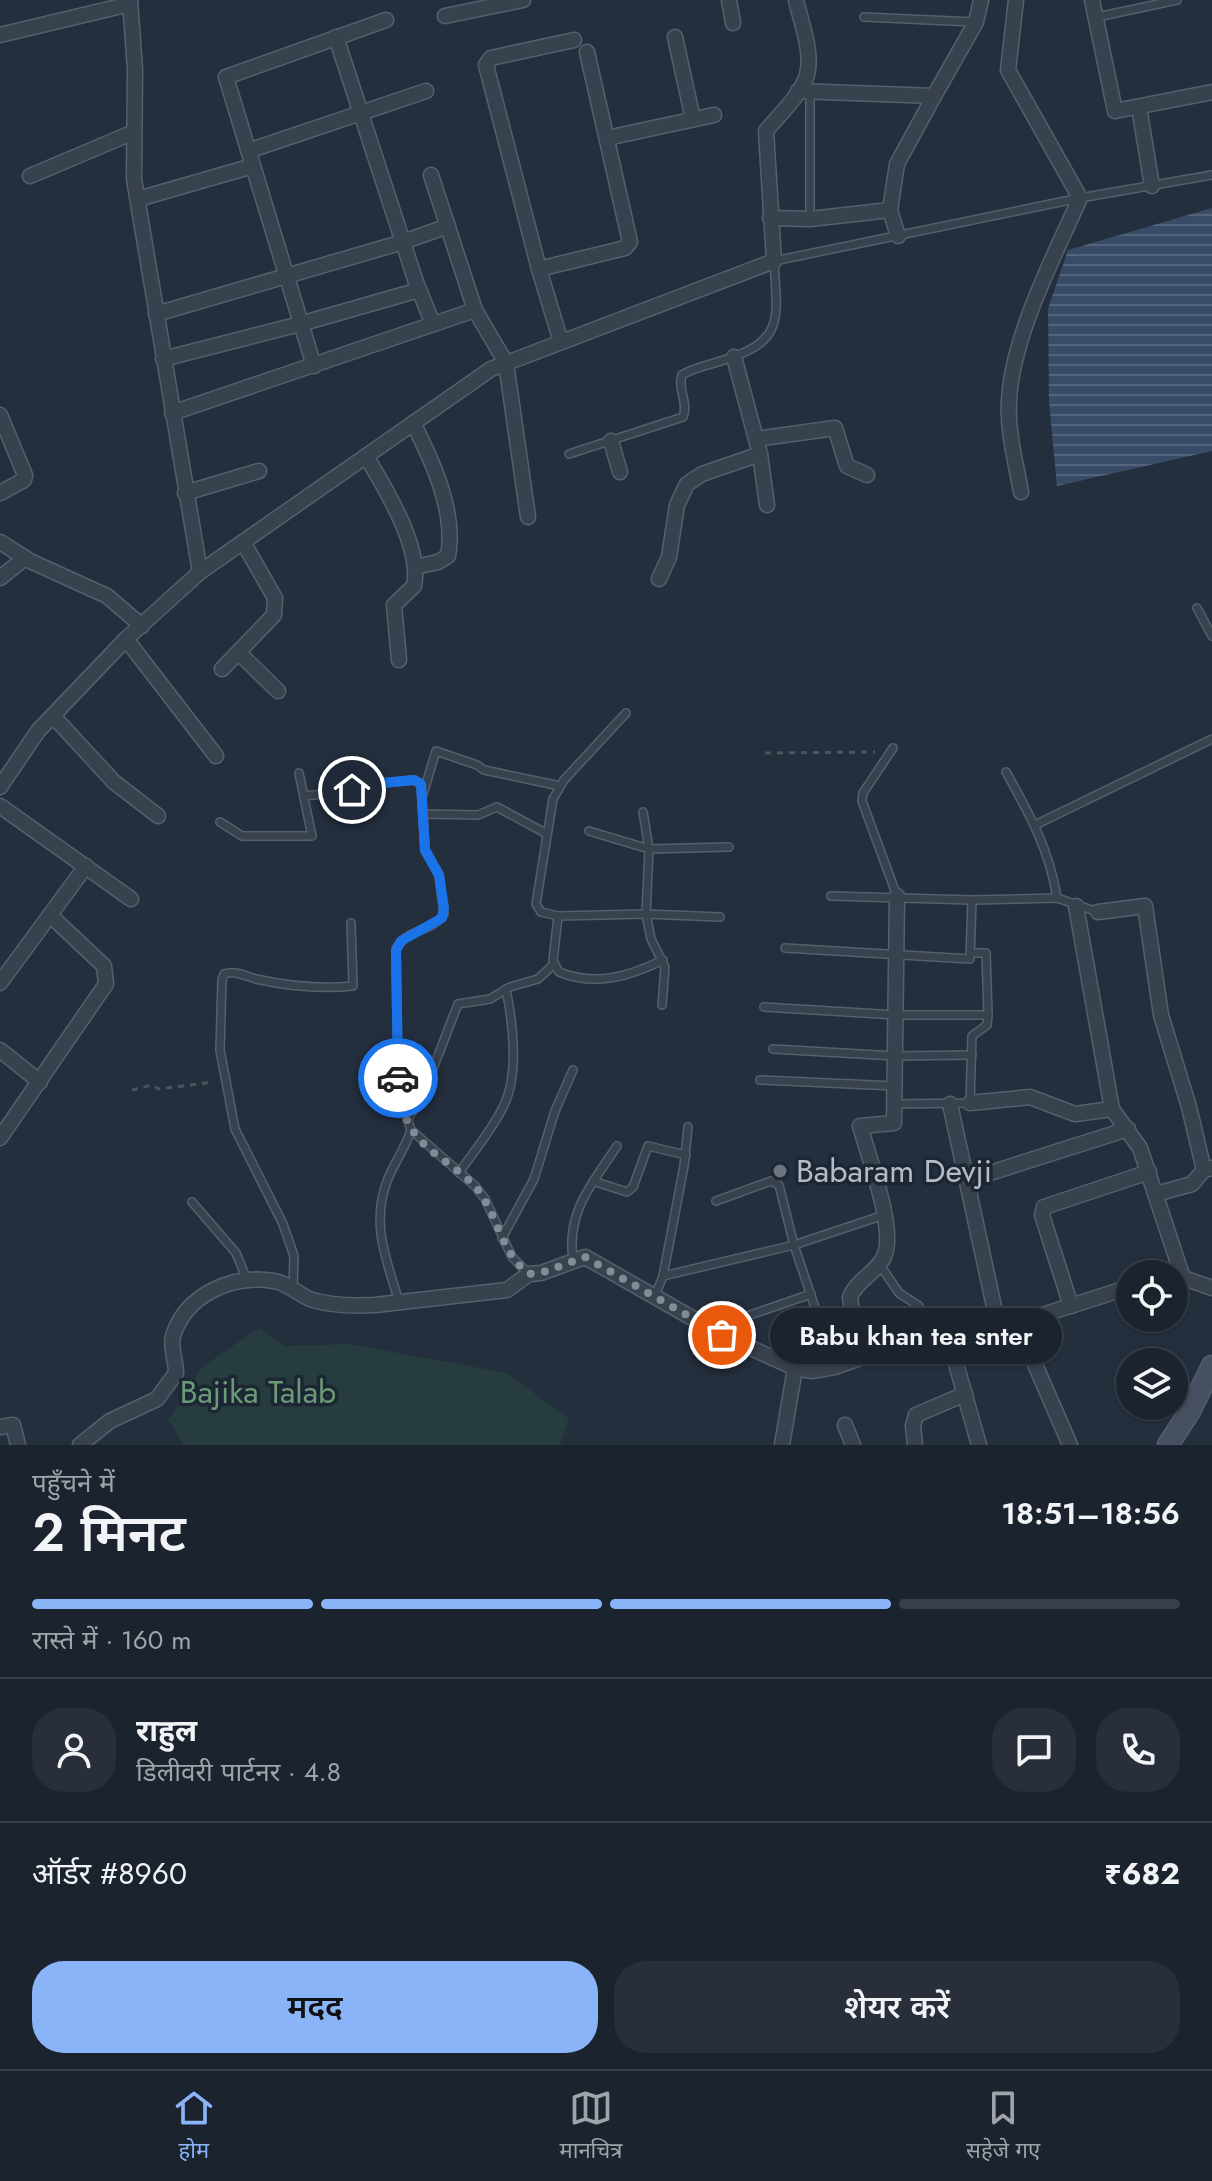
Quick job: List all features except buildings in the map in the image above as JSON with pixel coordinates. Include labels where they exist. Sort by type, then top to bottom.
[{"type":"street","points":[[445,16],[523,0]]},
{"type":"street","points":[[729,0],[733,23]]},
{"type":"street","points":[[0,787],[38,731],[126,639],[200,572],[491,369],[774,261],[766,131],[804,91],[808,52],[796,0]]},
{"type":"street","points":[[898,236],[890,210],[897,164],[976,22],[981,0]]},
{"type":"street","points":[[1016,0],[1008,70],[1080,198],[1018,349],[1009,400],[1021,492]]},
{"type":"street","points":[[1092,0],[1115,111],[1212,92]]},
{"type":"street","points":[[0,35],[130,2],[135,69],[134,179],[200,572]]},
{"type":"street","points":[[314,366],[226,77],[386,20]]},
{"type":"street","points":[[336,37],[433,324]]},
{"type":"street","points":[[675,37],[693,119]]},
{"type":"street","points":[[561,342],[486,65],[491,58],[574,40]]},
{"type":"street","points":[[539,269],[629,246],[630,236],[587,52]]},
{"type":"street","points":[[248,151],[426,91]]},
{"type":"street","points":[[804,91],[934,96]]},
{"type":"street","points":[[1139,107],[1152,186]]},
{"type":"street","points":[[607,138],[714,115]]},
{"type":"street","points":[[30,176],[134,132]]},
{"type":"street","points":[[138,199],[253,166]]},
{"type":"street","points":[[431,175],[475,310],[506,363],[528,517]]},
{"type":"street","points":[[770,218],[810,219],[890,210]]},
{"type":"street","points":[[156,314],[448,226]]},
{"type":"street","points":[[163,359],[419,290]]},
{"type":"street","points":[[172,413],[475,310]]},
{"type":"street","points":[[734,357],[760,454],[767,505]]},
{"type":"street","points":[[0,415],[25,475],[24,480],[0,493]]},
{"type":"street","points":[[413,423],[437,474],[449,539],[448,556],[444,560],[415,567]]},
{"type":"street","points":[[756,439],[835,428],[847,466],[867,475]]},
{"type":"street","points":[[611,441],[620,472]]},
{"type":"street","points":[[659,579],[672,547],[677,505],[687,484],[702,474],[760,454]]},
{"type":"street","points":[[366,456],[396,508],[415,567],[414,586],[394,605],[399,660]]},
{"type":"street","points":[[185,493],[259,471]]},
{"type":"street","points":[[0,542],[25,558],[107,596],[142,626]]},
{"type":"street","points":[[222,669],[274,615],[276,605],[243,542]]},
{"type":"street","points":[[0,578],[25,558]]},
{"type":"street","points":[[126,639],[216,756]]},
{"type":"street","points":[[239,653],[278,691]]},
{"type":"street","points":[[53,716],[114,782],[158,816]]},
{"type":"street","points":[[0,806],[131,899]]},
{"type":"street","points":[[0,983],[86,866]]},
{"type":"street","points":[[859,1358],[850,1297],[879,1265],[887,1248],[885,1214],[860,1126],[894,1123],[897,896]]},
{"type":"street","points":[[1076,906],[1112,1109],[1140,1148],[1173,1260]]},
{"type":"street","points":[[1098,912],[1145,906],[1161,1015],[1208,1169],[1192,1184],[1156,1194]]},
{"type":"street","points":[[0,1138],[106,984],[104,966],[51,916]]},
{"type":"street","points":[[0,1050],[40,1082]]},
{"type":"street","points":[[970,1103],[1030,1097],[1075,1114],[1112,1109]]},
{"type":"street","points":[[950,1104],[998,1325]]},
{"type":"street","points":[[968,1180],[1128,1129]]},
{"type":"street","points":[[1071,1306],[1042,1210],[1049,1204],[1149,1172]]},
{"type":"street","points":[[80,1445],[100,1439],[110,1421],[157,1399],[176,1373],[173,1337],[181,1321],[203,1294],[239,1280],[276,1281],[312,1300],[354,1306],[501,1291],[513,1287],[529,1274],[541,1273],[585,1257],[722,1335],[795,1368],[813,1371],[947,1332],[1017,1323],[1116,1292]]},
{"type":"street","points":[[1188,1280],[1212,1288]]},
{"type":"street","points":[[1017,1323],[1070,1445]]},
{"type":"street","points":[[947,1332],[979,1445]]},
{"type":"street","points":[[1168,1445],[1190,1411],[1212,1366]]},
{"type":"street","points":[[782,1445],[795,1368]]},
{"type":"street","points":[[915,1445],[913,1426],[916,1415],[965,1394]]},
{"type":"street","points":[[0,1427],[13,1425],[18,1445]]},
{"type":"street","points":[[845,1425],[853,1445]]},
{"type":"lane","points":[[1095,17],[1177,0]]},
{"type":"lane","points":[[864,17],[976,22]]},
{"type":"lane","points":[[804,91],[810,219]]},
{"type":"lane","points":[[569,454],[683,417],[686,407],[680,385],[682,375],[758,347],[770,334],[777,317],[774,261],[1080,198],[1212,175]]},
{"type":"lane","points":[[1197,608],[1212,636]]},
{"type":"lane","points":[[626,713],[560,786],[553,799],[536,904],[541,912],[558,916],[646,914],[720,917]]},
{"type":"lane","points":[[1035,825],[1212,739]]},
{"type":"lane","points":[[892,750],[863,793],[862,801],[897,896]]},
{"type":"lane","points":[[421,800],[436,751],[484,770],[560,786]]},
{"type":"lane","points":[[1006,772],[1035,825],[1051,865],[1057,898]]},
{"type":"lane","points":[[220,822],[242,836],[312,836],[299,773]]},
{"type":"lane","points":[[304,796],[350,791],[354,775],[372,784],[414,780],[421,784],[425,850],[439,875],[444,914],[438,921],[401,941],[396,950],[398,1078],[407,1120],[411,1130],[485,1199],[512,1257],[529,1274]]},
{"type":"lane","points":[[423,814],[478,815],[497,807],[547,834]]},
{"type":"lane","points":[[643,812],[649,849],[646,914],[651,939],[663,960],[662,1005]]},
{"type":"lane","points":[[589,831],[649,849],[729,847]]},
{"type":"lane","points":[[831,896],[972,900],[1057,898],[1098,912]]},
{"type":"lane","points":[[785,948],[970,959],[972,900]]},
{"type":"lane","points":[[407,1120],[422,1097],[458,1004],[490,999],[506,989],[538,979],[553,965],[558,916]]},
{"type":"lane","points":[[293,1288],[294,1256],[283,1224],[235,1129],[220,1050],[222,980],[224,974],[233,972],[255,979],[331,989],[353,986],[351,923]]},
{"type":"lane","points":[[894,1104],[970,1103],[972,1036],[987,1025],[988,1015],[986,953],[970,953]]},
{"type":"lane","points":[[553,965],[566,975],[609,979],[626,977],[663,960]]},
{"type":"lane","points":[[459,1173],[499,1115],[509,1090],[512,1033],[506,989]]},
{"type":"lane","points":[[764,1007],[896,1015],[988,1015]]},
{"type":"lane","points":[[773,1049],[895,1056],[972,1055]]},
{"type":"lane","points":[[502,1238],[534,1179],[555,1111],[573,1070]]},
{"type":"lane","points":[[760,1080],[895,1086]]},
{"type":"lane","points":[[654,1298],[663,1276],[686,1155],[688,1127]]},
{"type":"lane","points":[[399,1302],[381,1241],[378,1218],[387,1181],[411,1130]]},
{"type":"lane","points":[[573,1260],[572,1225],[593,1181],[617,1146]]},
{"type":"lane","points":[[593,1181],[627,1192],[633,1187],[647,1147],[686,1155]]},
{"type":"lane","points":[[716,1201],[777,1182],[794,1245],[835,1367]]},
{"type":"lane","points":[[192,1202],[236,1253],[247,1280]]},
{"type":"lane","points":[[663,1276],[794,1245],[885,1214]]},
{"type":"lane","points":[[879,1265],[899,1293],[919,1306],[926,1337]]},
{"type":"lane","points":[[722,1335],[750,1315],[811,1294]]},
{"type":"path","points":[[765,753],[892,750]]},
{"type":"path","points":[[132,1090],[152,1085],[159,1089],[224,1080]]},
{"type":"green space","name":"Bajika Talab","points":[[259,1328],[285,1346],[349,1344],[507,1373],[569,1419],[560,1445],[184,1445],[168,1420],[202,1367]]},
{"type":"water","points":[[1212,208],[1212,451],[1057,486],[1049,401],[1048,309],[1068,250]]},
{"type":"way so far","points":[[398,1078],[399,1093],[411,1130],[475,1186],[485,1199],[508,1250],[520,1267],[529,1274],[541,1273],[585,1257],[594,1260],[654,1298],[722,1335]]},
{"type":"place","name":"Babaram Devji","points":[[780,1171]]},
{"type":"place","name":"Babu khan tea snter","points":[[722,1335]]},
{"type":"route","points":[[352,790],[354,775],[372,784],[414,780],[421,784],[425,850],[439,875],[444,908],[442,918],[407,936],[396,950],[398,1078]]}]
